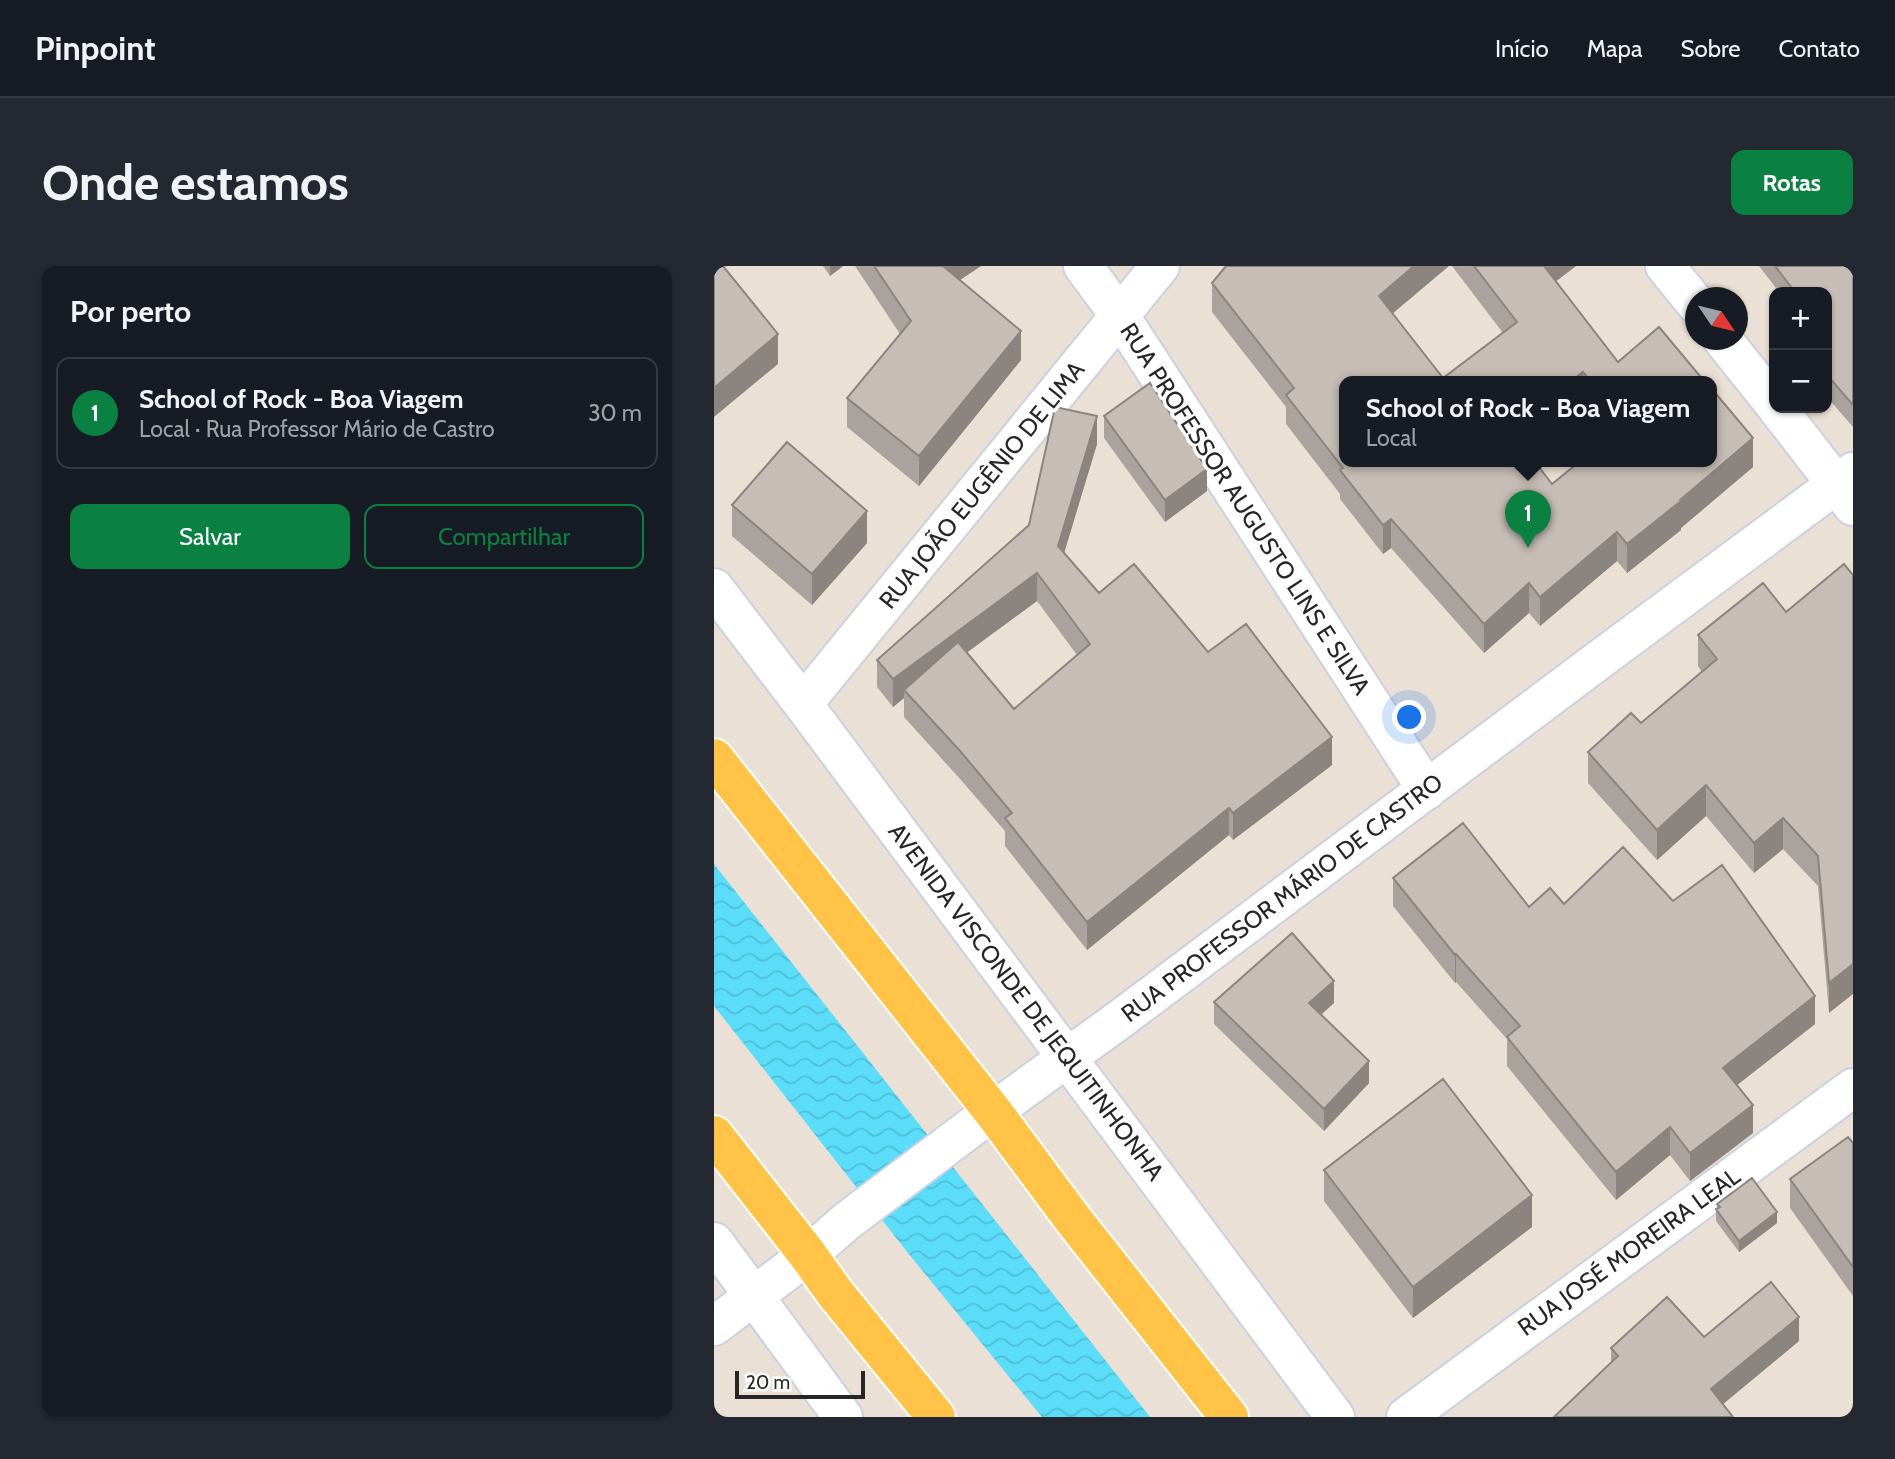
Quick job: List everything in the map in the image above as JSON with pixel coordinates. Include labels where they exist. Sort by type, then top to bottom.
[{"type":"main road","points":[[714,758],[1229,1417]]},
{"type":"main road","points":[[714,1135],[835,1293],[936,1417]]},
{"type":"street","name":"RUA PROFESSOR AUGUSTO LINS E SILVA","points":[[1083,266],[1120,316],[1427,790]]},
{"type":"street","name":"RUA JOÃO EUGÊNIO DE LIMA","points":[[803,704],[1160,266]]},
{"type":"street","points":[[1665,266],[1685,291]]},
{"type":"street","points":[[1731,350],[1769,397]]},
{"type":"street","points":[[1782,413],[1848,487]]},
{"type":"street","name":"RUA PROFESSOR MÁRIO DE CASTRO","points":[[714,1326],[755,1297],[847,1222],[1427,790],[1848,487]]},
{"type":"street","name":"AVENIDA VISCONDE DE JEQUITINHONHA","points":[[714,588],[1335,1417]]},
{"type":"street","name":"RUA JOSÉ MOREIRA LEAL","points":[[1406,1417],[1853,1088]]},
{"type":"street","points":[[714,1242],[844,1417]]},
{"type":"water","points":[[714,864],[1150,1417],[1042,1417],[908,1253],[714,1006]]},
{"type":"building","points":[[714,266],[723,266],[778,334],[714,388]]},
{"type":"building","points":[[874,266],[943,266],[1021,331],[919,456],[847,398],[911,321]]},
{"type":"building","points":[[1226,266],[1414,266],[1379,296],[1441,376],[1339,376],[1339,463],[1286,395],[1294,388],[1212,283]]},
{"type":"building","points":[[1474,266],[1544,266],[1618,362],[1659,327],[1700,376],[1586,376],[1583,372],[1578,376],[1446,376],[1517,322]]},
{"type":"building","points":[[1775,266],[1853,266],[1853,405],[1832,381],[1832,287],[1791,287]]},
{"type":"building","points":[[1150,383],[1207,469],[1165,500],[1104,416]]},
{"type":"building","points":[[1717,395],[1753,438],[1627,544],[1617,532],[1540,597],[1529,583],[1484,624],[1391,519],[1383,525],[1340,470],[1539,467],[1552,484],[1573,467],[1717,467]]},
{"type":"building","points":[[1055,407],[1097,416],[1058,546],[1099,593],[1134,564],[1208,652],[1246,624],[1332,737],[1233,813],[1229,808],[1087,922],[1005,818],[1012,813],[904,690],[958,642],[1014,709],[1090,644],[1037,573],[893,679],[877,660],[1029,525]]},
{"type":"building","points":[[787,442],[867,511],[812,574],[732,505]]},
{"type":"building","points":[[1844,564],[1853,575],[1853,964],[1829,983],[1818,856],[1783,818],[1754,843],[1706,785],[1657,830],[1588,752],[1631,713],[1641,723],[1717,659],[1698,635],[1763,583],[1786,612]]},
{"type":"building","points":[[1463,823],[1529,907],[1550,888],[1564,904],[1623,847],[1673,901],[1722,865],[1815,996],[1723,1068],[1753,1105],[1690,1153],[1670,1127],[1616,1172],[1507,1037],[1520,1026],[1455,955],[1393,878]]},
{"type":"building","points":[[1292,933],[1334,981],[1309,1003],[1369,1061],[1324,1109],[1214,1002]]},
{"type":"building","points":[[1443,1079],[1532,1195],[1413,1287],[1324,1170]]},
{"type":"building","points":[[1848,1137],[1853,1143],[1853,1267],[1790,1179]]},
{"type":"building","points":[[1752,1178],[1777,1212],[1739,1241],[1716,1209],[1720,1207],[1717,1204]]},
{"type":"building","points":[[1771,1282],[1799,1317],[1711,1389],[1733,1417],[1554,1417],[1618,1356],[1611,1348],[1667,1297],[1704,1337]]},
{"type":"place","name":"School of Rock - Boa Viagem","points":[[1528,548]]}]
